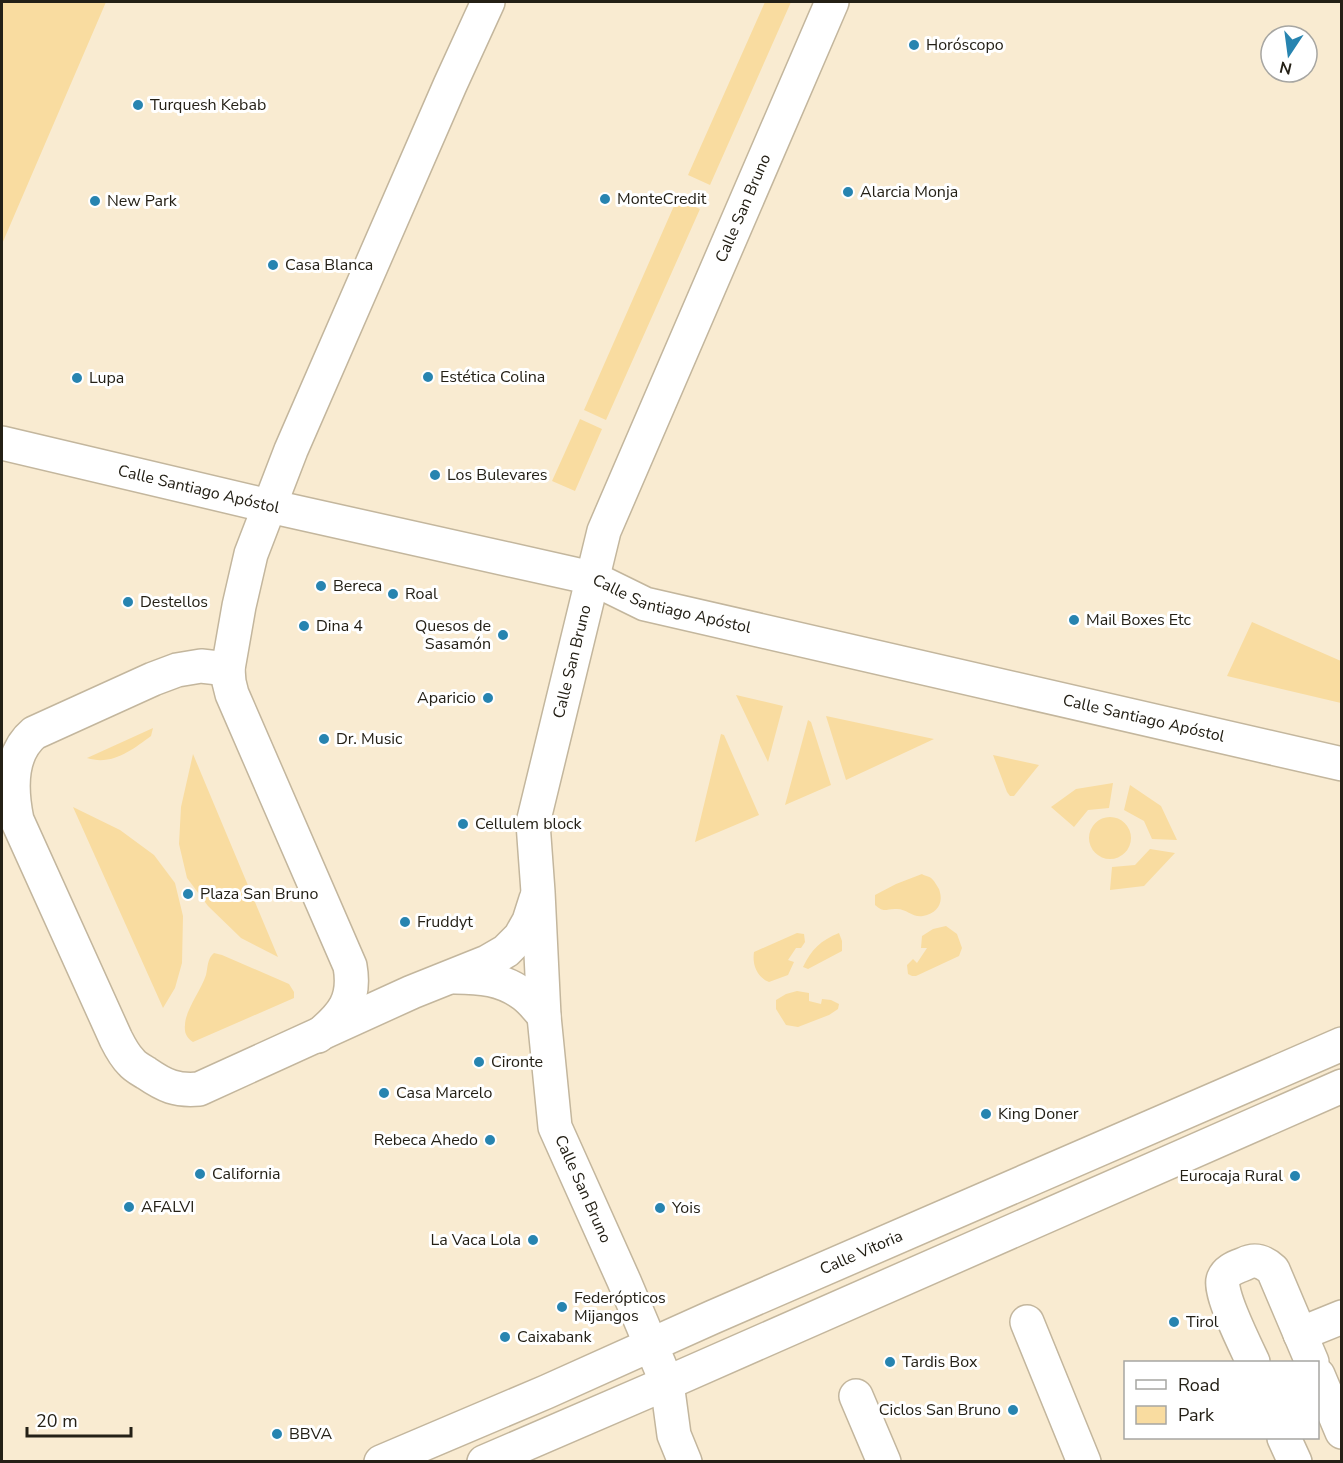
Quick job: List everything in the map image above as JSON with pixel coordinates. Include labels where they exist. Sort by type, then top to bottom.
[{"type":"main road","points":[[318,1036],[346,1008],[351,993],[350,966],[232,694],[228,669],[238,606],[251,554],[301,428],[488,2]]},
{"type":"main road","name":"Calle San Bruno","points":[[685,1461],[674,1434],[667,1383],[555,1128],[544,1016],[533,823],[604,531],[832,2]]},
{"type":"main road","name":"Calle Santiago Apóstol","points":[[2,443],[592,579],[645,604],[1341,764]]},
{"type":"main road","points":[[213,493],[230,507],[240,520],[247,535],[251,554]]},
{"type":"main road","points":[[228,669],[201,666],[177,670],[153,679],[34,734],[26,740],[16,759],[14,804],[17,820],[122,1051],[131,1063],[171,1088],[199,1089],[412,992],[487,962],[506,951],[520,937],[529,921],[538,892]]},
{"type":"main road","points":[[350,966],[363,981],[376,989],[412,992]]},
{"type":"main road","points":[[450,977],[478,977],[503,983],[525,995],[544,1016]]},
{"type":"main road","name":"Calle Vitoria","points":[[381,1461],[526,1400],[1341,1044]]},
{"type":"main road","points":[[484,1461],[667,1383],[1341,1086]]},
{"type":"main road","points":[[1253,1361],[1223,1292],[1223,1279],[1230,1270],[1252,1261],[1264,1262],[1273,1270],[1306,1348],[1341,1317]]},
{"type":"main road","points":[[1027,1322],[1084,1461]]},
{"type":"main road","points":[[1319,1380],[1341,1432]]},
{"type":"main road","points":[[856,1396],[884,1461]]},
{"type":"main road","points":[[1285,1439],[1295,1461]]},
{"type":"green space","points":[[2,2],[106,2],[2,244]]},
{"type":"green space","points":[[765,2],[791,2],[710,185],[688,175]]},
{"type":"green space","points":[[677,199],[700,209],[606,420],[584,410]]},
{"type":"green space","points":[[580,419],[602,429],[575,491],[552,481]]},
{"type":"green space","points":[[1252,622],[1341,661],[1341,703],[1227,676]]},
{"type":"green space","points":[[736,695],[783,706],[768,762]]},
{"type":"green space","points":[[826,716],[934,739],[846,780]]},
{"type":"green space","points":[[808,720],[811,722],[831,785],[785,805]]},
{"type":"green space","points":[[153,728],[151,736],[121,755],[105,760],[87,758]]},
{"type":"green space","points":[[721,734],[724,735],[759,815],[695,842]]},
{"type":"green space","points":[[193,754],[278,957],[241,938],[208,906],[187,878],[179,844],[181,807]]},
{"type":"green space","points":[[993,755],[1039,765],[1014,796],[1010,796]]},
{"type":"green space","points":[[1113,783],[1109,808],[1088,810],[1074,827],[1051,807],[1076,789]]},
{"type":"green space","points":[[1130,785],[1161,806],[1177,840],[1152,839],[1144,821],[1124,810]]},
{"type":"green space","points":[[73,807],[120,830],[154,855],[175,883],[183,916],[182,963],[175,988],[163,1008]]},
{"type":"green space","points":[[1110,817],[1125,823],[1131,838],[1125,853],[1110,859],[1095,853],[1089,838],[1095,823]]},
{"type":"green space","points":[[1150,849],[1175,853],[1144,886],[1110,890],[1112,867],[1135,865]]},
{"type":"green space","points":[[922,874],[932,879],[939,889],[940,903],[933,912],[919,916],[901,909],[883,910],[875,905],[875,895]]},
{"type":"green space","points":[[946,926],[957,934],[962,948],[959,956],[916,976],[908,974],[907,965],[913,959],[917,963],[927,948],[921,948],[922,936],[933,929]]},
{"type":"green space","points":[[797,933],[804,934],[805,942],[801,948],[796,948],[788,960],[794,962],[788,975],[769,982],[765,980],[756,970],[754,952]]},
{"type":"green space","points":[[839,933],[842,951],[808,969],[803,967],[817,946]]},
{"type":"green space","points":[[214,953],[289,984],[294,992],[294,998],[193,1042],[186,1033],[186,1019],[206,975],[209,960]]},
{"type":"green space","points":[[797,991],[809,993],[809,1001],[821,1004],[822,999],[831,1000],[839,1004],[838,1009],[798,1027],[786,1025],[776,1009],[776,1000]]},
{"type":"place","name":"Horóscopo","points":[[914,45]]},
{"type":"place","name":"Turquesh Kebab","points":[[138,105]]},
{"type":"place","name":"Alarcia Monja","points":[[848,192]]},
{"type":"place","name":"MonteCredit","points":[[605,199]]},
{"type":"place","name":"New Park","points":[[95,201]]},
{"type":"place","name":"Casa Blanca","points":[[273,265]]},
{"type":"place","name":"Estética Colina","points":[[428,377]]},
{"type":"place","name":"Lupa","points":[[77,378]]},
{"type":"place","name":"Los Bulevares","points":[[435,475]]},
{"type":"place","name":"Bereca","points":[[321,586]]},
{"type":"place","name":"Roal","points":[[393,594]]},
{"type":"place","name":"Destellos","points":[[128,602]]},
{"type":"place","name":"Mail Boxes Etc","points":[[1074,620]]},
{"type":"place","name":"Dina 4","points":[[304,626]]},
{"type":"place","name":"Quesos de Sasamón","points":[[503,635]]},
{"type":"place","name":"Aparicio","points":[[488,698]]},
{"type":"place","name":"Dr. Music","points":[[324,739]]},
{"type":"place","name":"Cellulem block","points":[[463,824]]},
{"type":"place","name":"Plaza San Bruno","points":[[188,894]]},
{"type":"place","name":"Fruddyt","points":[[405,922]]},
{"type":"place","name":"Cironte","points":[[479,1062]]},
{"type":"place","name":"Casa Marcelo","points":[[384,1093]]},
{"type":"place","name":"King Doner","points":[[986,1114]]},
{"type":"place","name":"Rebeca Ahedo","points":[[490,1140]]},
{"type":"place","name":"California","points":[[200,1174]]},
{"type":"place","name":"Eurocaja Rural","points":[[1295,1176]]},
{"type":"place","name":"AFALVI","points":[[129,1207]]},
{"type":"place","name":"Yois","points":[[660,1208]]},
{"type":"place","name":"La Vaca Lola","points":[[533,1240]]},
{"type":"place","name":"Federópticos Mijangos","points":[[562,1307]]},
{"type":"place","name":"Tirol","points":[[1174,1322]]},
{"type":"place","name":"Caixabank","points":[[505,1337]]},
{"type":"place","name":"Tardis Box","points":[[890,1362]]},
{"type":"place","name":"Ciclos San Bruno","points":[[1013,1410]]},
{"type":"place","name":"BBVA","points":[[277,1434]]}]
